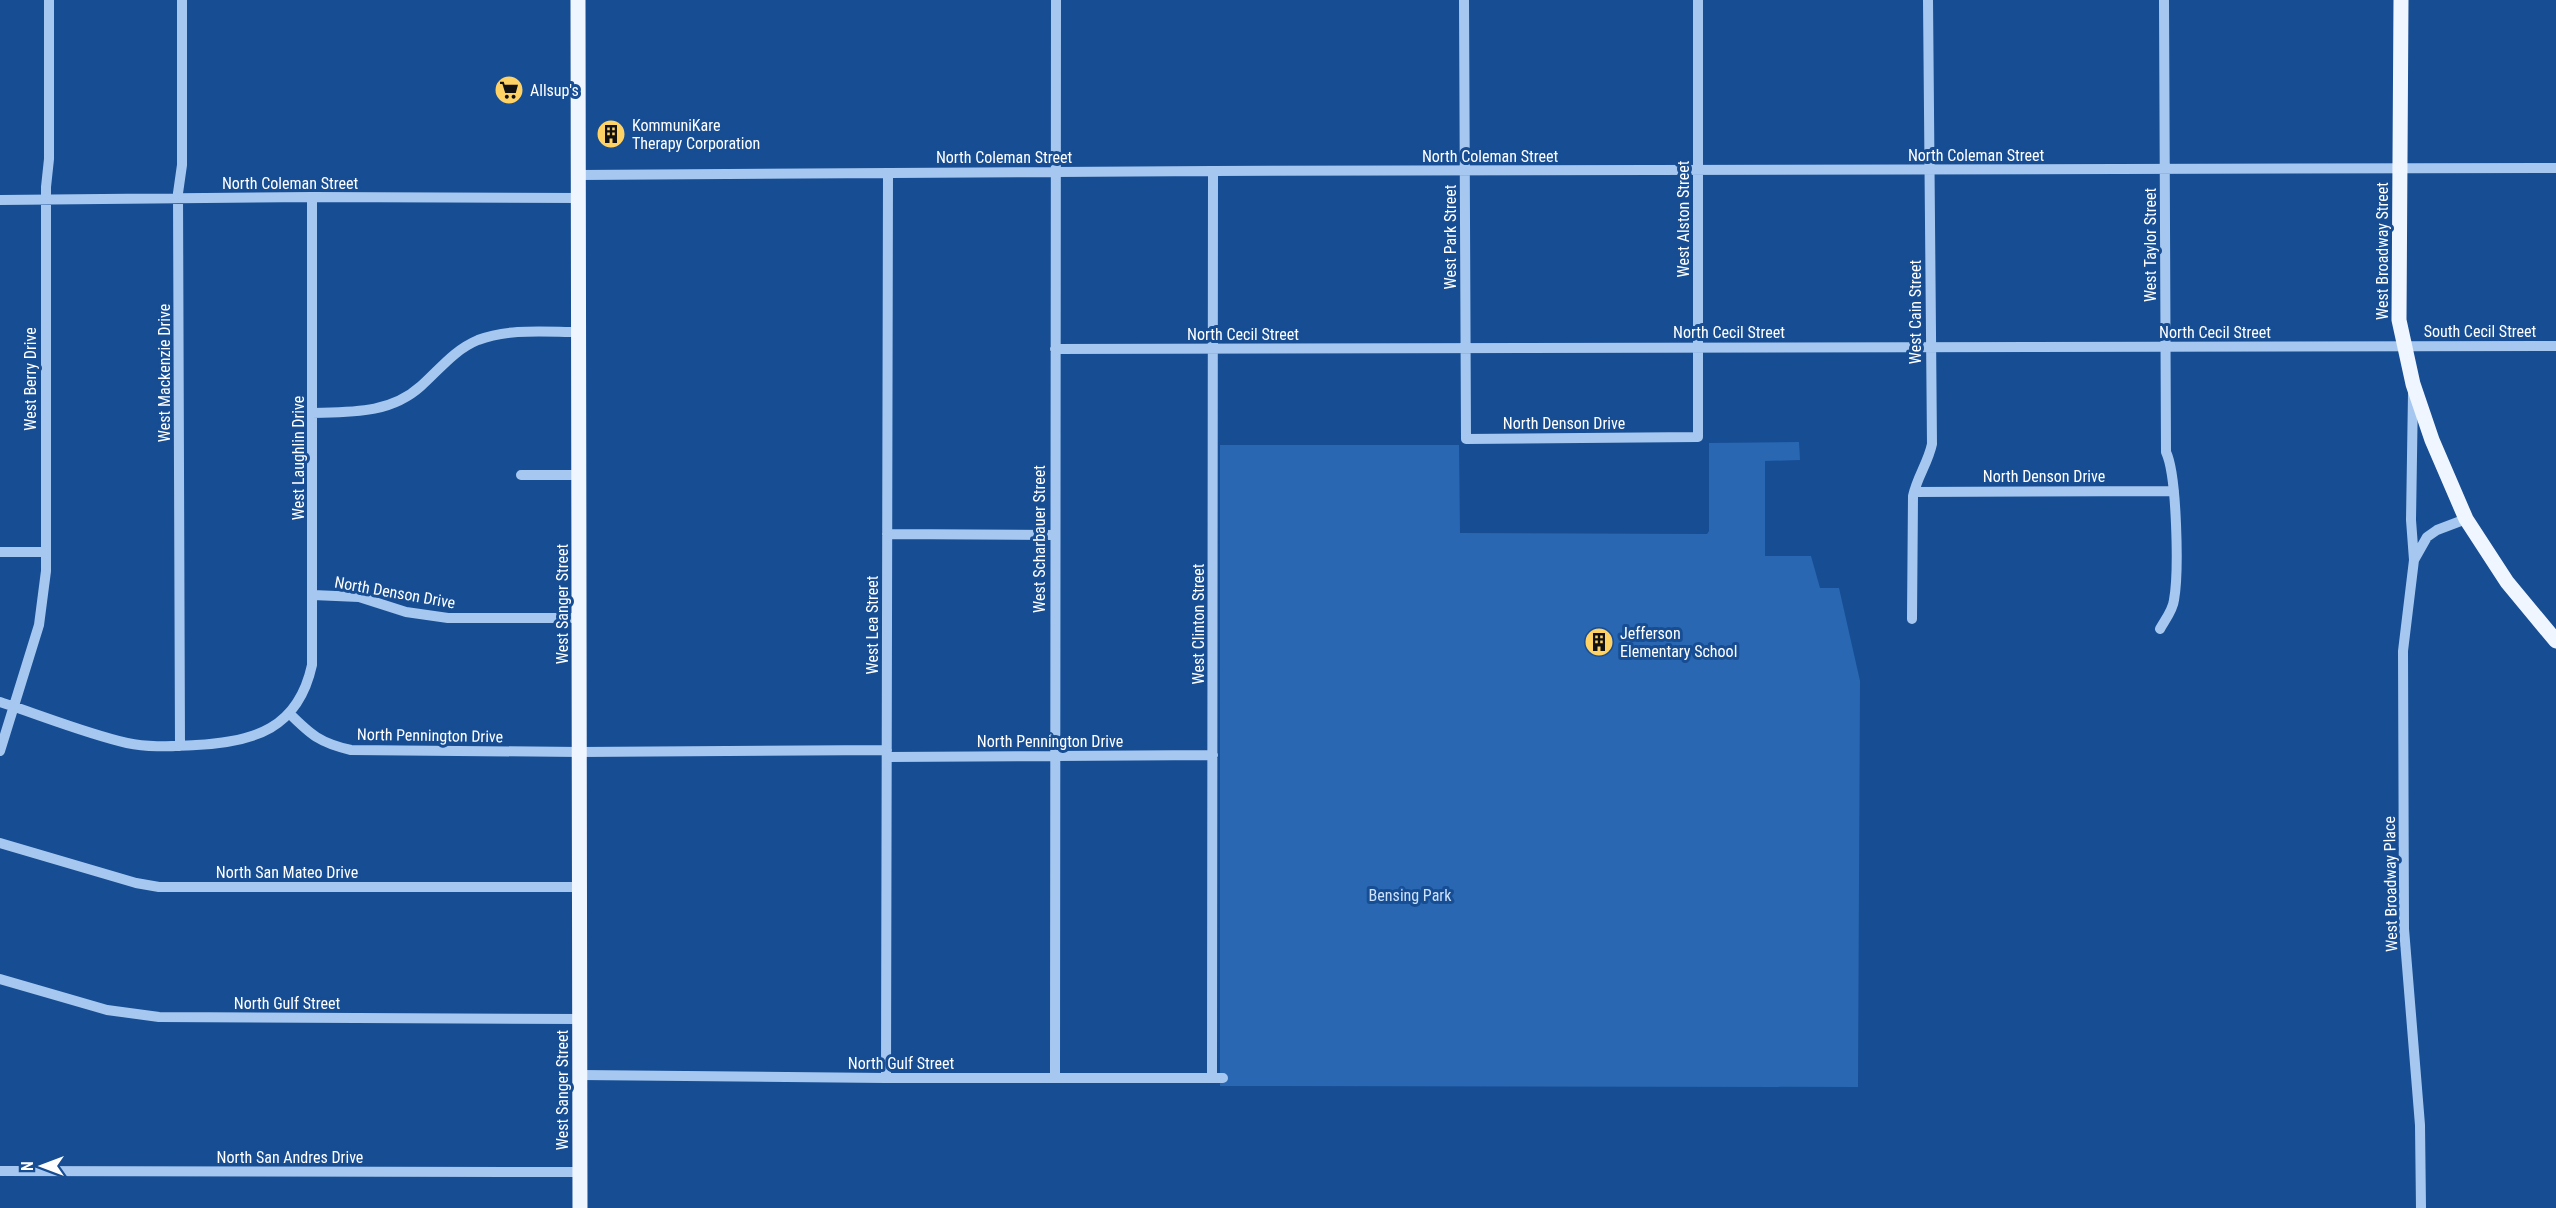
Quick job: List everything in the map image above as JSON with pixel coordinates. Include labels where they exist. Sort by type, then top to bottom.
[{"type":"main road","name":"West Sanger Street","points":[[578,0],[580,1208]]},
{"type":"main road","name":"West Broadway Street","points":[[2401,0],[2399,320],[2403,347],[2432,440],[2466,519],[2507,582],[2556,641]]},
{"type":"street","name":"West Berry Drive","points":[[0,751],[39,625],[44,596],[49,0]]},
{"type":"street","name":"West Mackenzie Drive","points":[[180,746],[178,198],[183,165],[182,0]]},
{"type":"street","name":"West Scharbauer Street","points":[[1055,1078],[1056,0]]},
{"type":"street","name":"West Park Street","points":[[1464,0],[1466,439]]},
{"type":"street","name":"West Alston Street","points":[[1698,0],[1698,437]]},
{"type":"street","name":"West Cain Street","points":[[1912,619],[1914,492],[1916,481],[1929,457],[1932,444],[1928,0]]},
{"type":"street","name":"West Taylor Street","points":[[2160,629],[2174,602],[2176,568],[2174,491],[2170,462],[2166,452],[2164,0]]},
{"type":"street","name":"North Coleman Street","points":[[579,175],[1055,171],[2556,168]]},
{"type":"street","name":"West Clinton Street","points":[[1213,171],[1213,755],[1217,1078]]},
{"type":"street","name":"West Lea Street","points":[[886,1078],[888,173]]},
{"type":"street","name":"North Coleman Street","points":[[0,200],[312,197],[579,198]]},
{"type":"street","name":"West Laughlin Drive","points":[[289,713],[309,681],[312,665],[312,197]]},
{"type":"street","points":[[312,413],[363,411],[391,405],[407,397],[421,386],[456,352],[497,334],[579,332]]},
{"type":"street","name":"South Cecil Street","points":[[2403,347],[2556,346]]},
{"type":"street","name":"North Cecil Street","points":[[1055,350],[2403,347]]},
{"type":"street","name":"West Broadway Place","points":[[2413,384],[2411,520],[2414,560],[2403,651],[2404,929],[2420,1125],[2421,1208]]},
{"type":"street","name":"North Denson Drive","points":[[1466,439],[1698,437]]},
{"type":"street","points":[[521,475],[579,475]]},
{"type":"street","name":"North Denson Drive","points":[[1914,492],[2174,491]]},
{"type":"street","name":"West Broadway Place","points":[[2414,560],[2427,537],[2437,530],[2466,519]]},
{"type":"street","points":[[887,534],[1054,535]]},
{"type":"street","points":[[0,552],[46,552]]},
{"type":"street","name":"North Denson Drive","points":[[313,595],[359,597],[406,612],[448,618],[580,618]]},
{"type":"street","points":[[0,702],[126,743],[150,746],[180,746],[244,740],[275,727],[289,713]]},
{"type":"street","name":"North Pennington Drive","points":[[289,713],[307,731],[327,745],[351,750],[1054,756],[1213,755]]},
{"type":"street","name":"North San Mateo Drive","points":[[0,843],[136,883],[159,887],[580,887]]},
{"type":"street","name":"North Gulf Street","points":[[0,979],[107,1010],[159,1017],[580,1019]]},
{"type":"street","name":"North Gulf Street","points":[[580,1075],[1217,1078]]},
{"type":"street","name":"North San Andres Drive","points":[[0,1171],[580,1172]]},
{"type":"green space","name":"Bensing Park","points":[[1799,442],[1800,460],[1765,461],[1765,556],[1811,556],[1820,588],[1839,588],[1860,681],[1858,1087],[1220,1086],[1220,445],[1459,445],[1460,533],[1707,534],[1709,531],[1709,443]]},
{"type":"place","name":"Allsup's","points":[[509,90]]},
{"type":"place","name":"KommuniKare Therapy Corporation","points":[[611,134]]},
{"type":"place","name":"Jefferson Elementary School","points":[[1599,642]]}]
